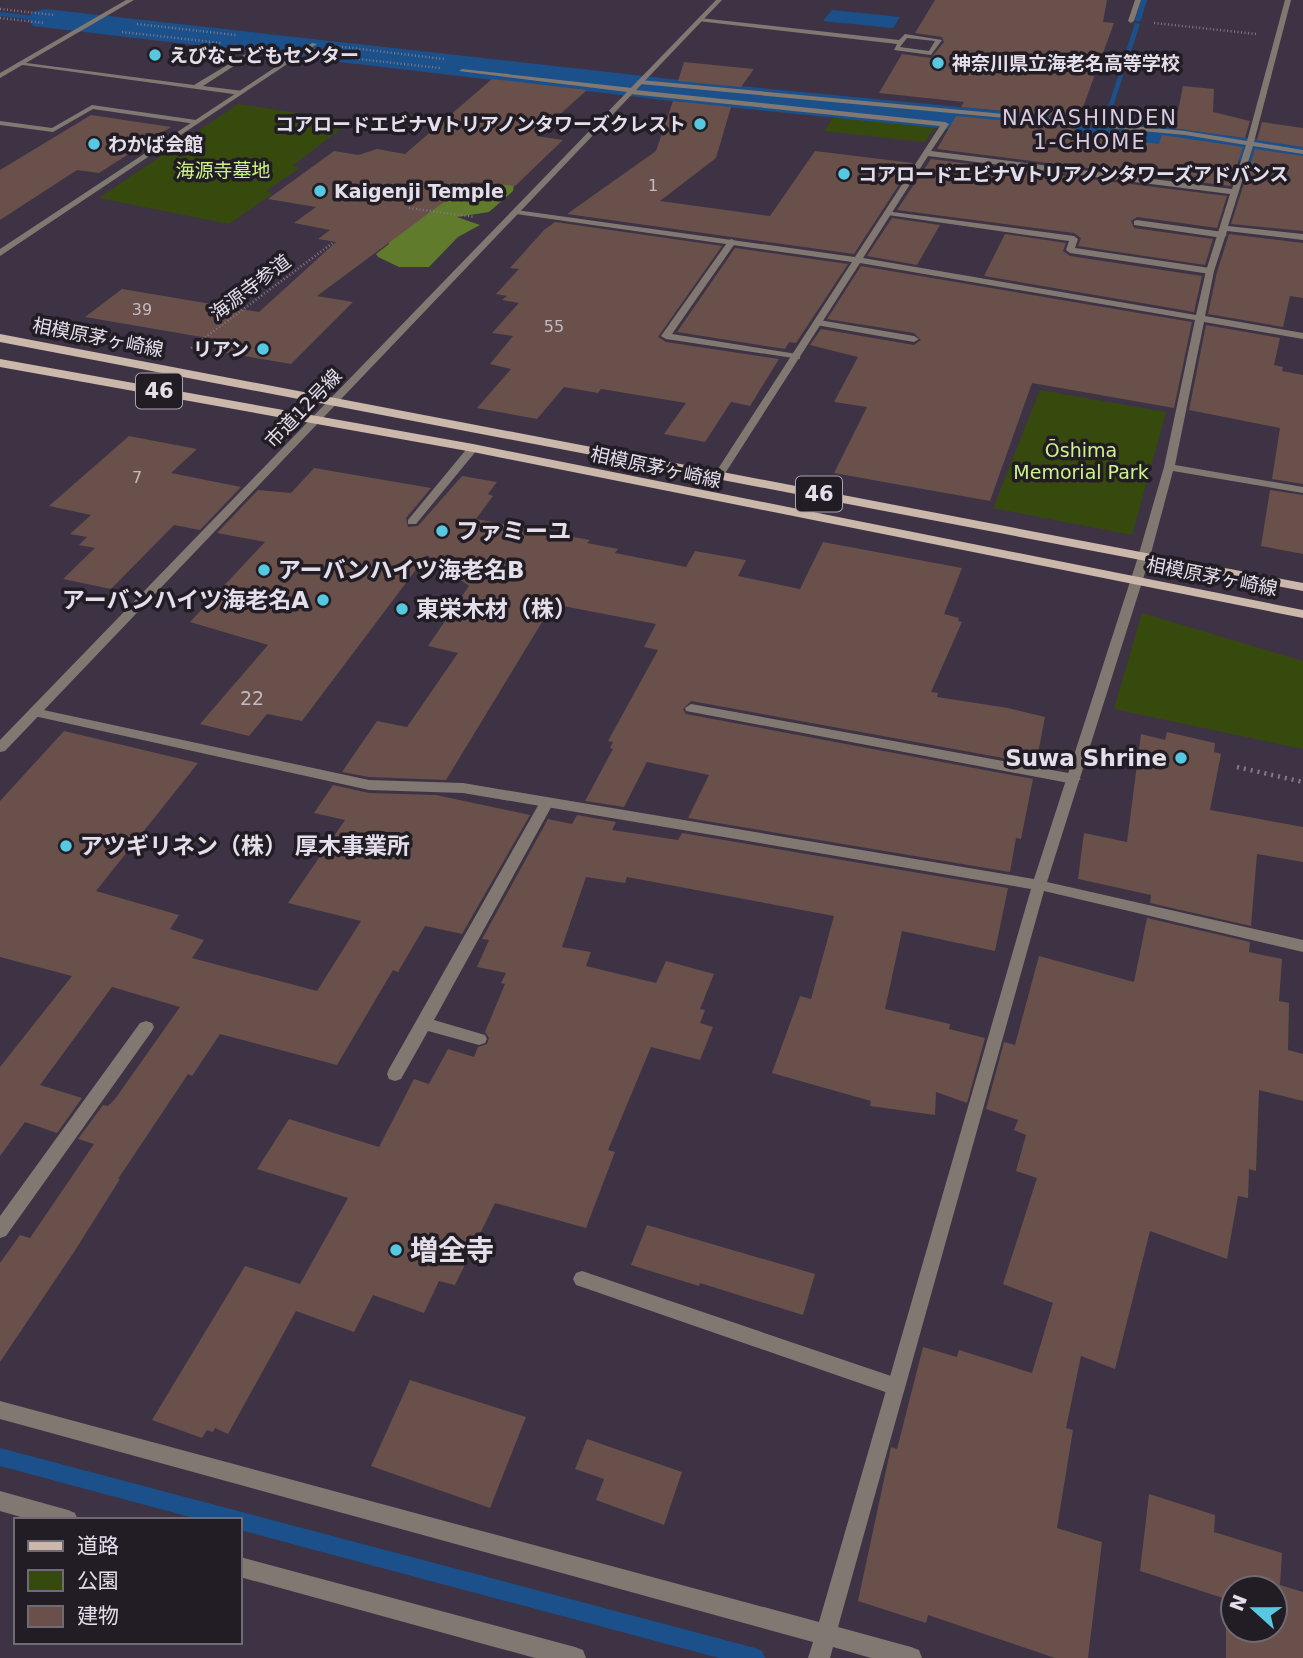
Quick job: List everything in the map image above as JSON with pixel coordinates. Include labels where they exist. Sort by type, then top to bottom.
[{"type":"main road","name":"相模原茅ヶ崎線","points":[[0,338],[1303,587]]},
{"type":"main road","name":"相模原茅ヶ崎線","points":[[0,363],[473,448],[1303,614]]},
{"type":"street","points":[[0,76],[131,0]]},
{"type":"street","name":"市道12号線","points":[[0,748],[319,420],[719,0]]},
{"type":"street","points":[[1131,21],[1138,0]]},
{"type":"street","points":[[821,1649],[1039,885],[1144,557],[1169,467],[1210,271],[1249,147],[1288,0]]},
{"type":"street","points":[[700,20],[901,42]]},
{"type":"street","points":[[905,36],[939,40],[931,53],[896,49],[901,42],[905,36]]},
{"type":"street","points":[[0,253],[309,47]]},
{"type":"street","points":[[196,88],[251,53]]},
{"type":"street","points":[[19,64],[240,93]]},
{"type":"street","points":[[462,71],[1120,127],[1249,147],[1303,152]]},
{"type":"street","points":[[635,87],[945,124],[860,260],[719,475]]},
{"type":"street","points":[[0,123],[53,130],[92,107],[196,122]]},
{"type":"street","points":[[926,153],[1235,192]]},
{"type":"street","points":[[516,212],[860,260],[1199,320],[1303,335]]},
{"type":"street","points":[[888,213],[1074,239],[1070,250],[1210,271]]},
{"type":"street","points":[[1137,223],[1303,237]]},
{"type":"street","points":[[732,243],[666,336],[797,356]]},
{"type":"street","points":[[819,323],[914,339]]},
{"type":"street","points":[[412,522],[473,448]]},
{"type":"street","points":[[1169,467],[1303,490]]},
{"type":"street","points":[[691,708],[1074,779]]},
{"type":"street","points":[[34,712],[369,785],[463,788],[1039,885],[1303,946]]},
{"type":"street","points":[[395,1074],[547,802]]},
{"type":"street","points":[[424,1024],[479,1039]]},
{"type":"street","points":[[0,1230],[146,1027]]},
{"type":"street","points":[[582,1279],[894,1386]]},
{"type":"street","points":[[0,1410],[821,1649],[911,1658]]},
{"type":"street","points":[[0,1501],[61,1518]]},
{"type":"street","points":[[242,1568],[575,1658]]},
{"type":"path","points":[[0,9],[65,17]]},
{"type":"path","points":[[0,18],[47,23]]},
{"type":"path","points":[[94,20],[245,36]]},
{"type":"path","points":[[1131,21],[1280,36]]},
{"type":"path","points":[[309,47],[449,60]]},
{"type":"path","points":[[409,208],[481,218]]},
{"type":"path","name":"海源寺参道","points":[[182,355],[334,242]]},
{"type":"path","points":[[1237,767],[1303,782]]},
{"type":"green space","name":"海源寺墓地","points":[[238,104],[351,121],[292,166],[300,168],[266,191],[272,194],[229,224],[99,198]]},
{"type":"green space","points":[[835,115],[930,124],[935,127],[925,142],[824,131]]},
{"type":"green space","points":[[494,181],[514,185],[513,191],[489,212],[457,217],[480,225],[458,237],[429,267],[399,267],[376,254],[436,198],[469,200],[486,195],[485,186]]},
{"type":"green space","name":"Ōshima Memorial Park","points":[[1040,390],[1166,412],[1132,535],[993,508]]},
{"type":"green space","points":[[1142,613],[1303,661],[1303,749],[1114,709]]},
{"type":"water","points":[[832,10],[900,17],[893,28],[823,21]]},
{"type":"building","points":[[935,0],[1107,0],[1103,22],[1114,23],[1079,118],[961,107],[964,102],[879,93],[902,54],[931,58],[944,42],[942,37],[915,33]]},
{"type":"building","points":[[684,62],[754,69],[741,87],[678,81]]},
{"type":"building","points":[[492,79],[587,90],[536,136],[563,140],[515,186],[471,182],[317,296],[353,302],[291,364],[214,351],[225,341],[85,317],[122,289],[259,312],[336,242],[318,239],[330,230],[294,223],[316,207],[268,199],[334,151],[358,155],[377,149],[405,154]]},
{"type":"building","points":[[1183,86],[1214,89],[1213,112],[1250,121],[1245,138],[1165,127],[1172,110],[1178,111]]},
{"type":"building","points":[[673,101],[731,107],[716,158],[660,201],[770,216],[815,151],[913,163],[854,254],[567,214],[656,151]]},
{"type":"building","name":"わかば会館","points":[[91,115],[171,127],[99,173],[77,170],[0,220],[0,170]]},
{"type":"building","points":[[956,116],[1076,127],[1074,134],[1159,144],[1162,135],[1243,147],[1230,186],[937,149]]},
{"type":"building","points":[[1262,122],[1303,128],[1303,147],[1257,140]]},
{"type":"building","points":[[1255,149],[1303,156],[1303,231],[1231,224]]},
{"type":"building","points":[[931,159],[1227,196],[1217,228],[1137,217],[1131,221],[1134,228],[1213,239],[1205,265],[1078,246],[1081,238],[1074,233],[897,210]]},
{"type":"building","points":[[892,218],[940,225],[917,265],[867,256]]},
{"type":"building","points":[[555,222],[722,246],[658,337],[666,342],[779,359],[750,406],[731,402],[705,442],[664,434],[686,403],[601,389],[598,393],[564,387],[537,419],[477,408],[511,369],[490,364],[513,336],[492,333],[519,303],[502,300],[507,296],[496,294],[519,269],[510,268],[544,230]]},
{"type":"building","points":[[1005,234],[1066,243],[1063,251],[1070,256],[1202,276],[1194,312],[984,276]]},
{"type":"building","points":[[1229,234],[1303,243],[1303,298],[1290,296],[1283,327],[1208,314]]},
{"type":"building","points":[[735,248],[848,264],[796,343],[789,342],[785,349],[677,332]]},
{"type":"building","points":[[861,266],[1192,322],[1174,408],[1032,383],[990,501],[834,473],[867,407],[834,402],[858,357],[810,345],[821,329],[914,345],[921,340],[914,333],[827,319]]},
{"type":"building","points":[[1206,325],[1280,338],[1274,365],[1283,367],[1282,371],[1303,375],[1303,484],[1272,479],[1280,428],[1189,410]]},
{"type":"building","points":[[129,436],[197,449],[171,473],[241,487],[200,530],[174,525],[111,589],[63,579],[95,548],[79,545],[87,537],[70,534],[91,515],[49,506]]},
{"type":"building","points":[[314,468],[431,488],[406,518],[408,527],[418,526],[462,476],[497,482],[488,494],[493,496],[476,519],[590,540],[587,543],[618,549],[615,553],[686,567],[695,551],[746,560],[738,576],[800,589],[823,542],[962,568],[944,614],[959,618],[958,621],[962,622],[931,692],[938,693],[937,697],[1008,708],[1045,717],[1036,764],[691,701],[683,709],[686,714],[1033,779],[1021,839],[1016,838],[1010,872],[688,818],[709,775],[647,762],[624,807],[585,801],[613,749],[610,748],[613,742],[608,741],[658,650],[644,647],[656,624],[553,604],[446,780],[369,777],[342,772],[377,721],[407,727],[458,653],[428,646],[469,586],[427,555],[302,721],[267,714],[249,736],[200,724],[268,645],[190,622],[265,542],[217,533],[258,490],[291,493]]},
{"type":"building","points":[[1270,490],[1303,495],[1303,554],[1261,546]]},
{"type":"building","points":[[64,731],[198,763],[96,891],[179,915],[170,929],[204,940],[192,958],[317,991],[361,921],[288,903],[345,820],[314,813],[333,785],[369,793],[436,795],[530,815],[462,934],[425,926],[398,972],[393,970],[337,1065],[220,1034],[192,1076],[188,1074],[0,1362],[0,1263],[20,1235],[30,1238],[94,1144],[78,1139],[103,1105],[108,1106],[115,1099],[180,1007],[112,987],[40,1085],[82,1098],[57,1133],[25,1122],[0,1156],[0,1067],[72,976],[0,957],[0,801]]},
{"type":"building","points":[[1167,732],[1215,743],[1214,752],[1221,754],[1210,810],[1303,827],[1303,862],[1257,854],[1251,926],[1150,903],[1151,895],[1078,879],[1084,833],[1127,842],[1141,734],[1165,740]]},
{"type":"building","points":[[577,815],[616,822],[612,830],[678,840],[682,833],[1008,888],[995,951],[902,931],[885,1009],[950,1024],[949,1029],[985,1038],[967,1103],[936,1092],[935,1115],[870,1106],[871,1101],[772,1073],[800,996],[811,999],[834,916],[627,877],[625,883],[586,877],[562,947],[591,952],[586,966],[656,983],[666,961],[714,974],[700,1009],[705,1010],[700,1023],[713,1027],[700,1060],[651,1047],[608,1150],[615,1152],[586,1228],[495,1203],[455,1285],[439,1281],[424,1313],[373,1295],[354,1332],[296,1311],[228,1434],[215,1428],[213,1432],[207,1430],[202,1438],[152,1420],[245,1266],[300,1284],[348,1198],[257,1169],[289,1119],[379,1147],[414,1079],[429,1084],[448,1049],[474,1057],[478,1047],[487,1044],[489,1038],[485,1032],[505,984],[501,983],[506,973],[477,967],[489,940],[482,939],[548,819],[572,824]]},
{"type":"building","points":[[1147,918],[1250,942],[1249,952],[1282,959],[1279,1001],[1289,1003],[1288,1050],[1303,1054],[1303,1101],[1259,1090],[1256,1171],[1249,1169],[1248,1198],[1238,1196],[1227,1259],[1150,1231],[1115,1369],[1081,1356],[1066,1428],[1073,1430],[1057,1528],[1102,1542],[1088,1658],[1055,1658],[928,1615],[926,1623],[858,1601],[891,1447],[897,1449],[923,1347],[957,1357],[959,1350],[1032,1373],[1053,1303],[1003,1284],[1037,1178],[1016,1171],[1026,1135],[1014,1130],[1018,1120],[986,1109],[1004,1042],[1015,1045],[1039,956],[1134,982]]},
{"type":"building","points":[[647,1225],[815,1274],[803,1315],[631,1265]]},
{"type":"building","points":[[410,1380],[526,1417],[490,1508],[371,1466]]},
{"type":"building","points":[[587,1439],[682,1472],[664,1525],[596,1500],[604,1479],[575,1469]]},
{"type":"building","points":[[1149,1494],[1215,1515],[1214,1532],[1282,1553],[1281,1574],[1219,1574],[1219,1597],[1140,1571]]},
{"type":"building","points":[[1289,1588],[1303,1592],[1303,1658],[1226,1658],[1226,1644],[1289,1644]]},
{"type":"waterway","points":[[1138,20],[1144,0]]},
{"type":"waterway","points":[[0,14],[45,19]]},
{"type":"waterway","points":[[45,19],[697,93],[1140,136],[1303,157]]},
{"type":"waterway","points":[[1105,122],[1137,24]]},
{"type":"waterway","points":[[0,1457],[228,1518]]},
{"type":"waterway","points":[[242,1522],[755,1658]]},
{"type":"place","name":"えびなこどもセンター","points":[[155,55]]},
{"type":"place","name":"神奈川県立海老名高等学校","points":[[938,63]]},
{"type":"place","name":"コアロードエビナVトリアノンタワーズクレスト","points":[[700,124]]},
{"type":"place","name":"わかば会館","points":[[94,144]]},
{"type":"place","name":"コアロードエビナVトリアノンタワーズアドバンス","points":[[844,174]]},
{"type":"place","name":"Kaigenji Temple","points":[[320,191]]},
{"type":"place","name":"リアン","points":[[263,349]]},
{"type":"place","name":"ファミーユ","points":[[442,531]]},
{"type":"place","name":"アーバンハイツ海老名B","points":[[264,570]]},
{"type":"place","name":"アーバンハイツ海老名A","points":[[323,600]]},
{"type":"place","name":"東栄木材（株）","points":[[402,609]]},
{"type":"place","name":"Suwa Shrine","points":[[1181,758]]},
{"type":"place","name":"アツギリネン（株） 厚木事業所","points":[[66,846]]},
{"type":"place","name":"増全寺","points":[[396,1250]]},
{"type":"district","name":"NAKASHINDEN 1-CHOME","points":[[1090,130]]}]
